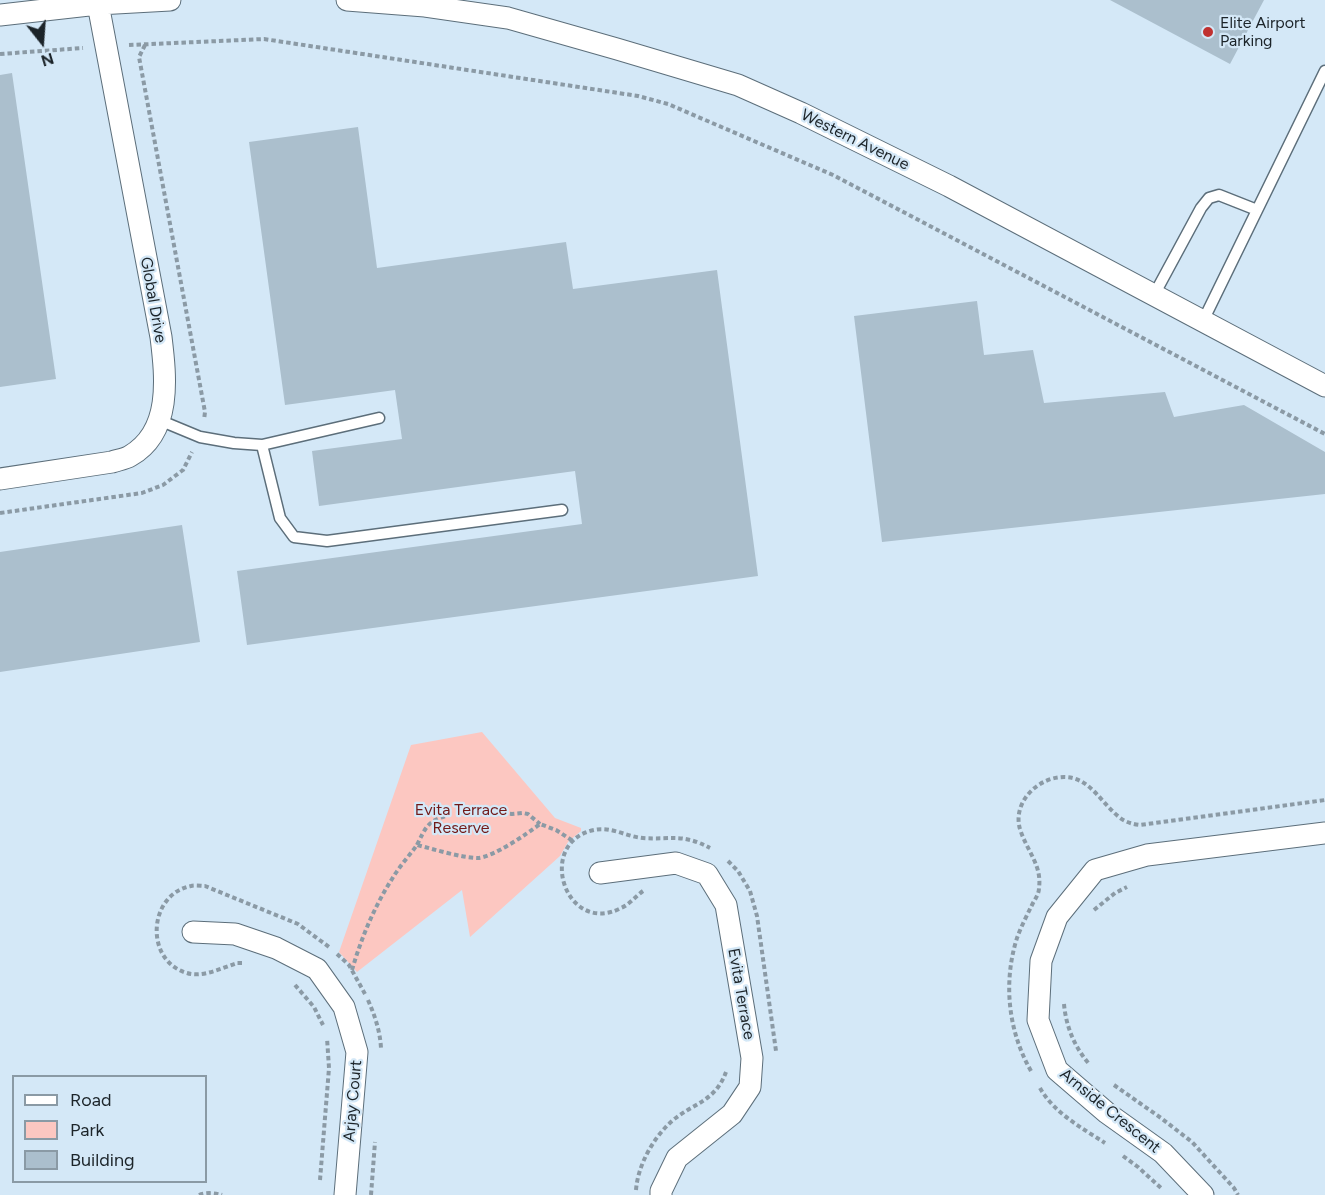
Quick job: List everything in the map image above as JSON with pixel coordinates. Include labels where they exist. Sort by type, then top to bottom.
[{"type":"street","points":[[0,15],[98,4],[170,0]]},
{"type":"street","name":"Western Avenue","points":[[347,0],[427,3],[508,18],[738,85],[801,112],[949,186],[1325,386]]},
{"type":"street","name":"Global Drive","points":[[0,479],[112,462],[129,457],[142,447],[152,434],[163,405],[165,370],[161,337],[98,4]]},
{"type":"street","name":"Arnside Crescent","points":[[1203,1195],[1163,1153],[1107,1113],[1057,1070],[1038,1020],[1041,961],[1057,917],[1095,870],[1147,855],[1325,833]]},
{"type":"street","name":"Evita Terrace","points":[[600,873],[676,863],[707,874],[726,905],[752,1059],[750,1088],[732,1114],[677,1158],[661,1195]]},
{"type":"street","name":"Arjay Court","points":[[193,932],[235,934],[276,948],[317,969],[344,1007],[357,1052],[345,1195]]},
{"type":"lane","points":[[1203,321],[1325,71]]},
{"type":"lane","points":[[1154,295],[1201,208],[1209,198],[1219,195],[1257,210]]},
{"type":"lane","points":[[159,420],[200,437],[262,445],[379,418]]},
{"type":"lane","points":[[262,445],[280,518],[294,537],[327,540],[561,510]]},
{"type":"path","points":[[0,54],[106,46],[264,39],[638,96],[668,104],[833,175],[1325,434]]},
{"type":"path","points":[[1108,1145],[1073,1122],[1045,1096],[1025,1061],[1014,1032],[1009,1003],[1011,967],[1017,938],[1040,890],[1039,873],[1034,858],[1020,830],[1020,814],[1024,798],[1038,784],[1071,777],[1088,784],[1118,816],[1140,825],[1325,800]]},
{"type":"path","points":[[495,812],[528,814],[540,824],[556,830],[573,841]]},
{"type":"path","points":[[352,970],[358,949],[392,879],[417,845],[430,822],[446,816]]},
{"type":"path","points":[[417,845],[477,858],[504,847],[540,824]]},
{"type":"path","points":[[646,889],[623,908],[596,914],[586,910],[574,902],[567,893],[562,864],[567,850],[573,841],[584,834],[609,829],[642,838],[683,837],[699,842],[720,854]]},
{"type":"path","points":[[726,859],[738,871],[750,891],[757,916],[777,1056]]},
{"type":"path","points":[[1092,912],[1115,893],[1131,885]]},
{"type":"path","points":[[244,963],[201,974],[187,973],[174,966],[162,955],[157,941],[157,923],[162,905],[176,892],[191,886],[205,886],[298,924],[332,949],[349,965],[365,992],[375,1017],[380,1035],[382,1057]]},
{"type":"path","points":[[286,980],[295,985],[314,1007],[327,1032],[329,1068],[320,1183]]},
{"type":"path","points":[[1064,1002],[1070,1032],[1079,1053],[1091,1067]]},
{"type":"path","points":[[635,1195],[636,1181],[644,1159],[661,1132],[673,1120],[708,1098],[720,1086],[726,1074],[726,1067]]},
{"type":"path","points":[[1106,1080],[1192,1142],[1238,1195]]},
{"type":"path","points":[[371,1195],[376,1137]]},
{"type":"path","points":[[1116,1150],[1169,1195]]},
{"type":"path","points":[[199,1195],[222,1195]]},
{"type":"green space","name":"Evita Terrace Reserve","points":[[482,732],[555,818],[581,828],[581,831],[568,842],[560,856],[470,937],[462,890],[357,972],[339,952],[411,745]]},
{"type":"building","name":"Elite Airport Parking","points":[[1110,0],[1264,0],[1230,64]]},
{"type":"building","points":[[12,73],[56,379],[0,387],[0,75]]},
{"type":"building","points":[[358,127],[377,268],[566,242],[573,289],[717,270],[758,576],[247,645],[237,571],[582,524],[575,471],[319,506],[312,451],[402,439],[395,390],[285,405],[249,142]]},
{"type":"building","points":[[977,301],[984,355],[1033,350],[1044,403],[1165,392],[1174,417],[1244,405],[1325,452],[1325,494],[882,542],[854,316]]},
{"type":"building","points":[[182,525],[200,642],[0,672],[0,552]]},
{"type":"place","name":"Elite Airport Parking","points":[[1208,32]]}]
